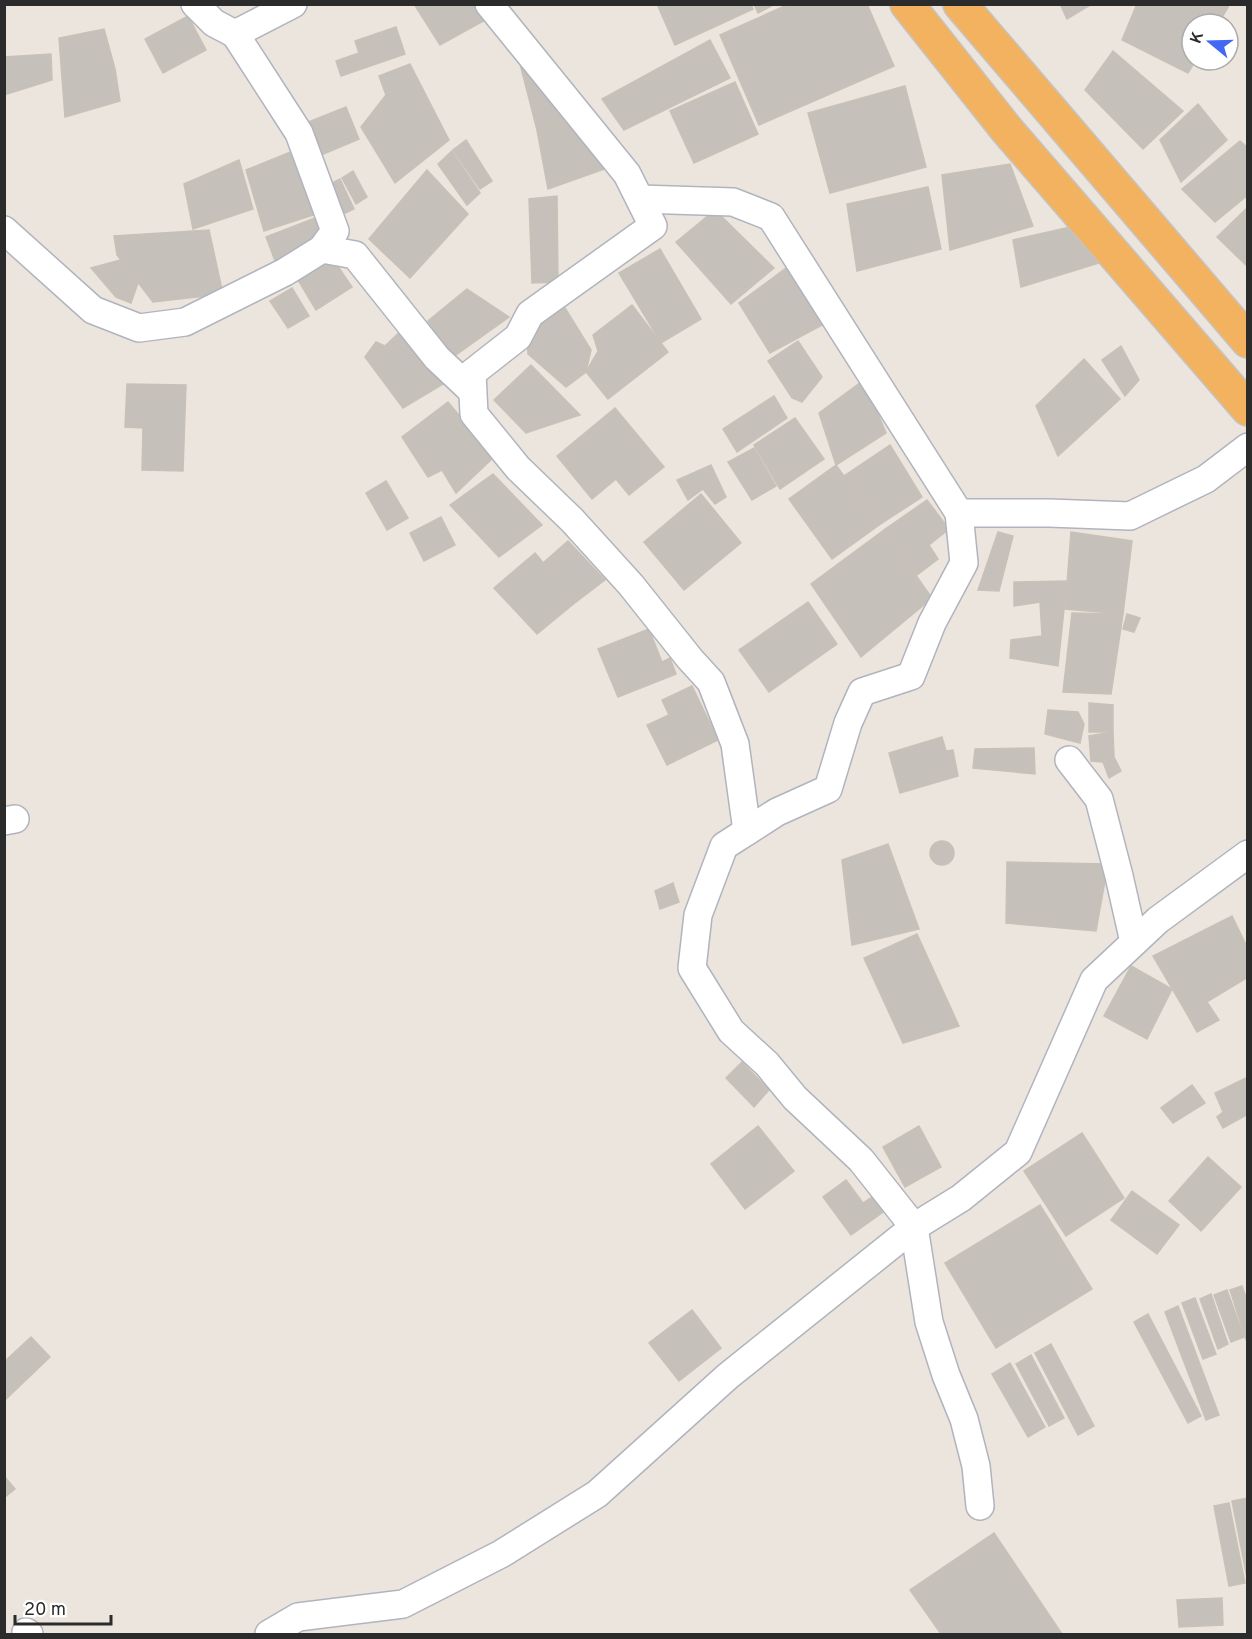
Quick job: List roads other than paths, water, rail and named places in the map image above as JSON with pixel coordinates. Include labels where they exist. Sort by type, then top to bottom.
[{"type":"highway","points":[[907,4],[1007,130],[1248,409]]},
{"type":"highway","points":[[960,4],[1248,341]]},
{"type":"street","points":[[4,230],[93,310],[139,328],[185,322],[285,272],[322,249],[335,231],[298,133],[235,33],[214,23],[195,4]]},
{"type":"street","points":[[235,33],[293,4]]},
{"type":"street","points":[[489,4],[627,174],[653,226],[530,314],[518,337],[472,373],[471,390],[474,414],[518,468],[572,520],[631,585],[711,682],[735,744],[747,831]]},
{"type":"street","points":[[640,199],[733,202],[771,217],[958,513],[964,563],[932,623],[911,676],[862,692],[848,723],[828,789],[777,813],[724,846],[698,915],[692,968],[731,1031],[767,1064],[795,1098],[861,1160],[914,1227],[929,1322],[946,1375],[964,1419],[976,1466],[980,1506]]},
{"type":"street","points":[[322,249],[355,255],[437,358],[471,390]]},
{"type":"street","points":[[958,513],[1130,516],[1206,479],[1248,447]]},
{"type":"street","points":[[1068,760],[1099,799],[1134,942]]},
{"type":"street","points":[[269,1635],[298,1617],[403,1604],[501,1554],[597,1494],[728,1376],[914,1227],[961,1198],[1018,1152],[1094,980],[1158,920],[1248,854]]}]
